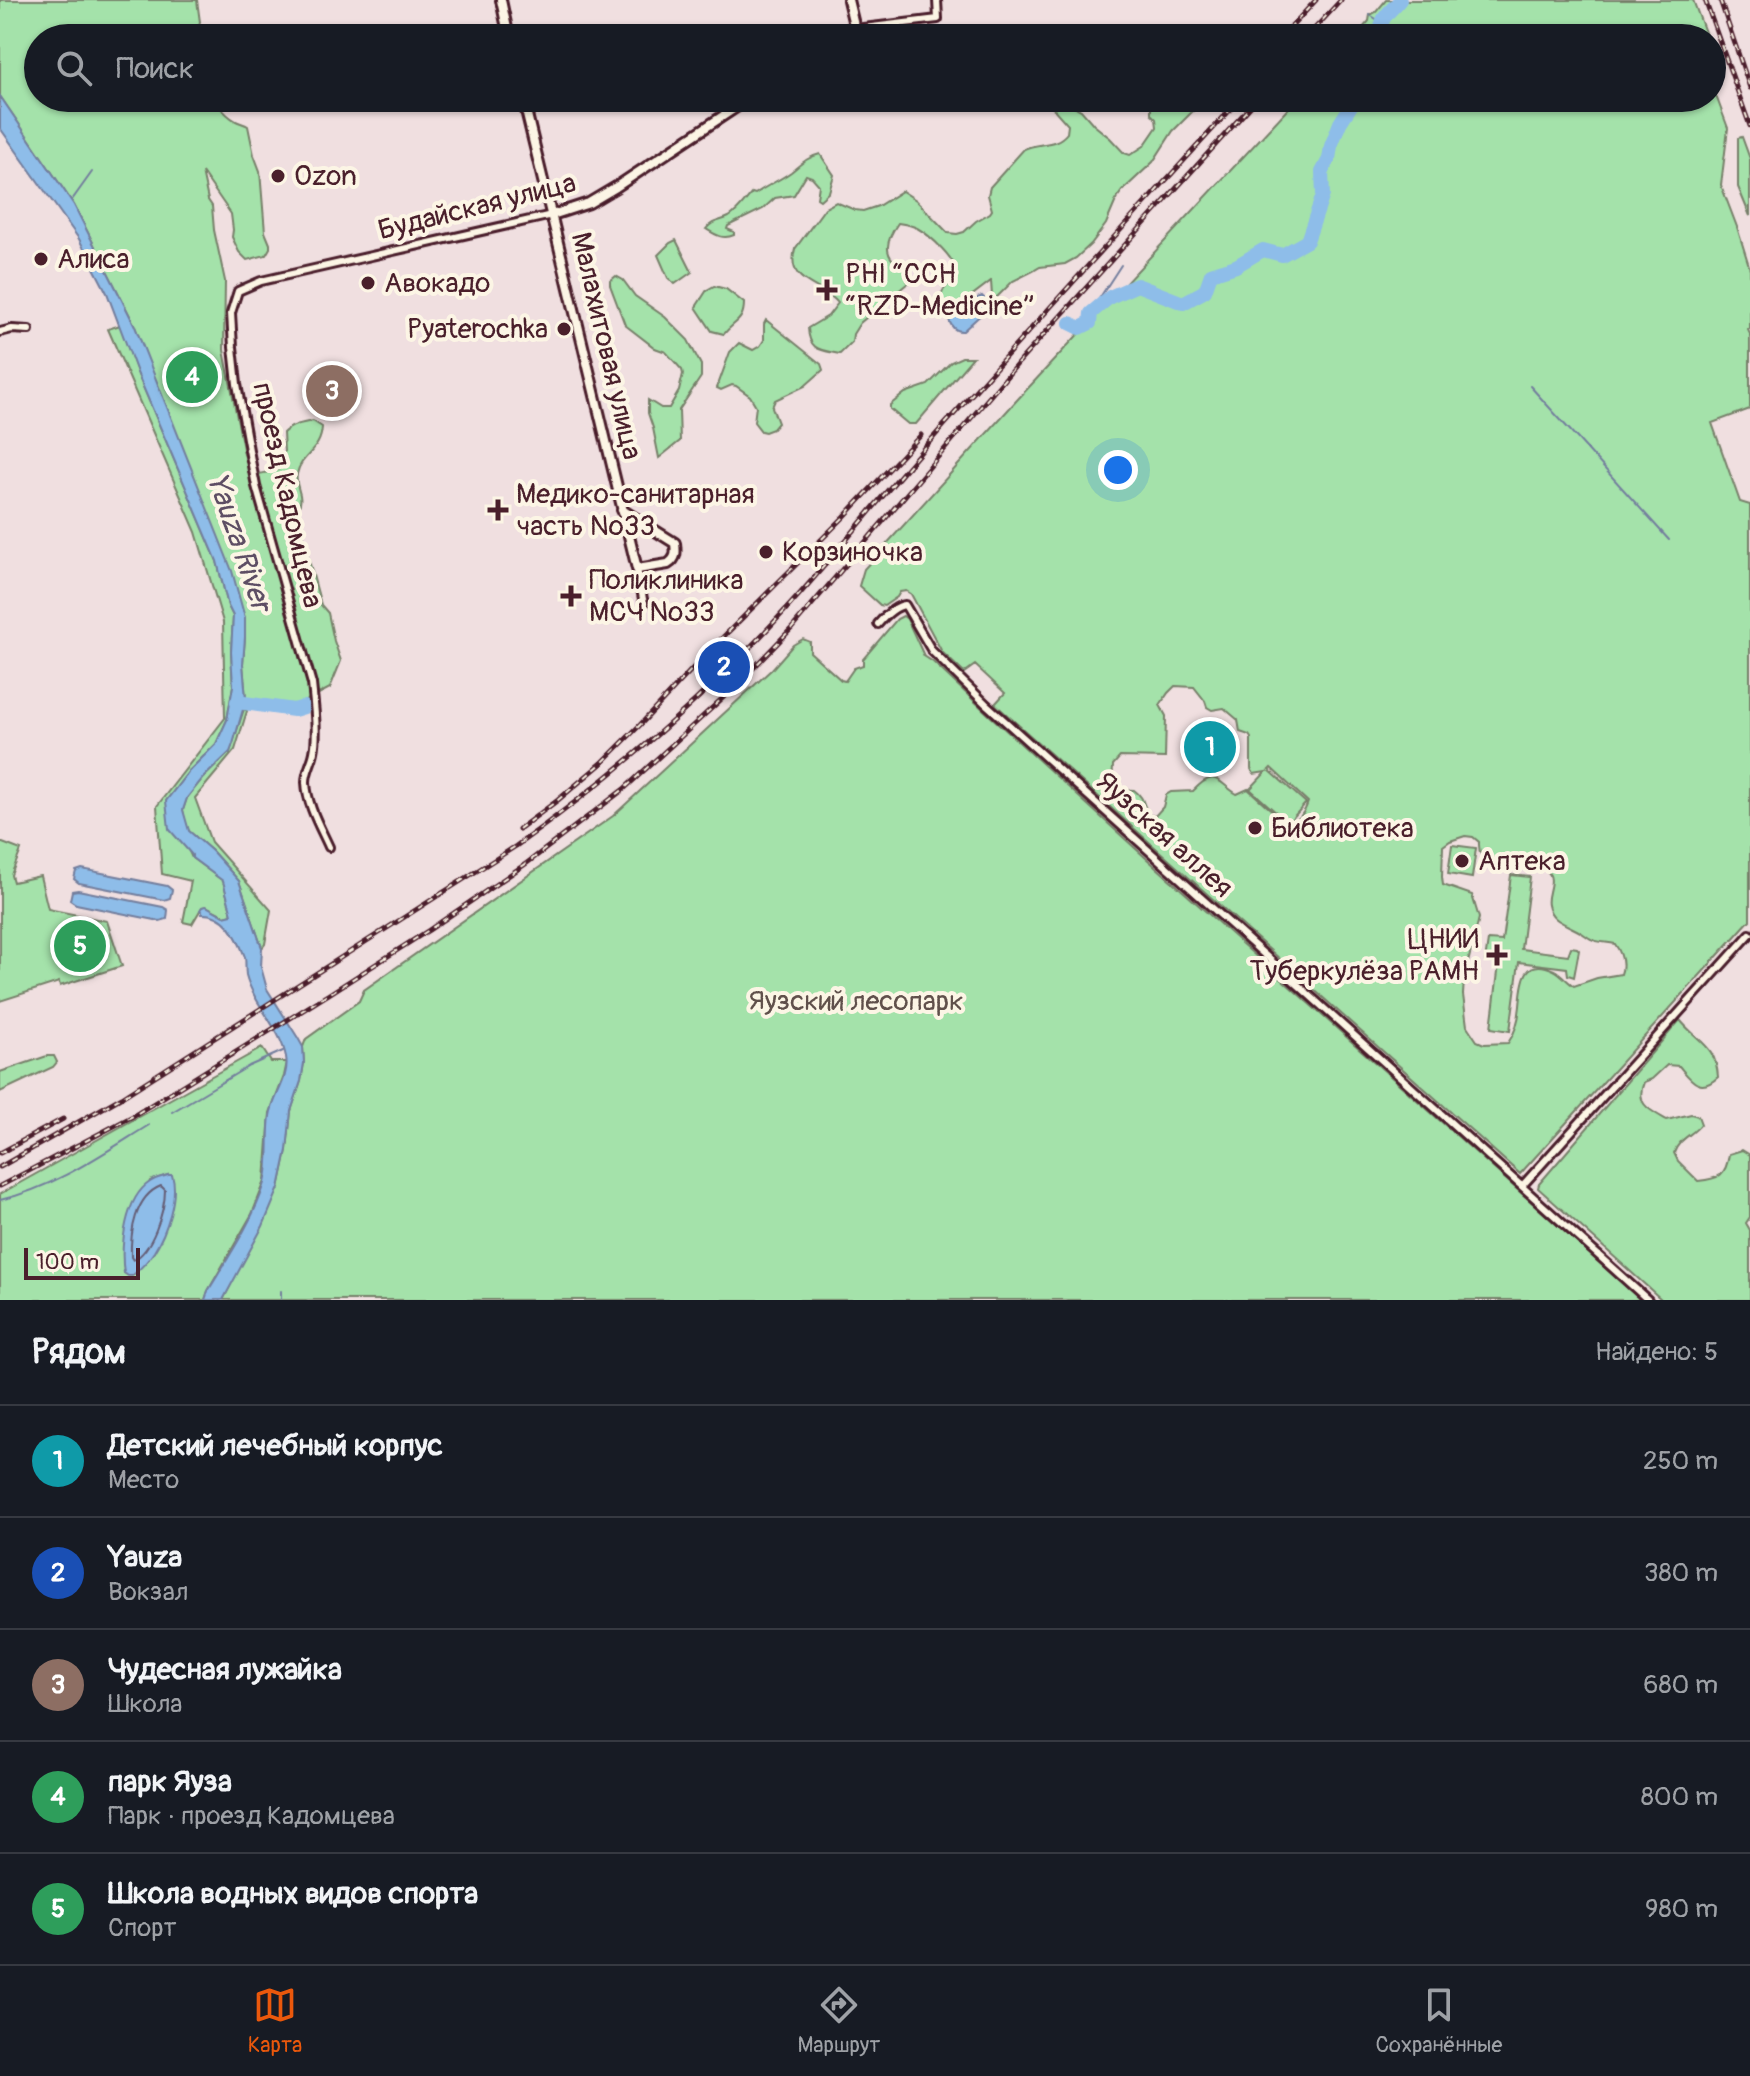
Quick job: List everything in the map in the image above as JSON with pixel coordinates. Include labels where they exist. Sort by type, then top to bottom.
[{"type":"street","points":[[501,0],[506,24]]},
{"type":"street","points":[[848,0],[854,24]]},
{"type":"street","points":[[896,24],[938,19],[937,0]]},
{"type":"street","name":"Малахитовая улица","points":[[526,112],[644,604]]},
{"type":"street","name":"Будайская улица","points":[[238,291],[261,281],[552,215],[589,203],[729,112]]},
{"type":"street","name":"проезд Кадомцева","points":[[238,291],[231,313],[237,384],[256,486],[312,684],[314,752],[306,783],[312,809],[329,847]]},
{"type":"street","points":[[0,332],[29,330]]},
{"type":"street","points":[[622,510],[675,543],[673,561],[637,569]]},
{"type":"street","name":"Яузская аллея","points":[[878,624],[901,605],[908,608],[932,651],[986,704],[1648,1300]]},
{"type":"street","points":[[1522,1186],[1750,934]]},
{"type":"green space","points":[[0,0],[197,0],[199,24],[24,24],[24,112],[225,112],[248,126],[260,171],[265,232],[270,244],[266,255],[247,260],[239,252],[232,237],[231,214],[202,172],[212,206],[225,281],[224,350],[250,471],[259,474],[278,470],[284,452],[283,433],[290,428],[313,421],[322,427],[315,448],[299,467],[297,484],[300,501],[296,512],[321,605],[328,613],[341,661],[330,688],[294,707],[246,699],[243,664],[245,618],[134,324],[74,205],[0,96]]},
{"type":"green space","points":[[1386,0],[1693,0],[1702,24],[1366,24],[1370,15]]},
{"type":"green space","points":[[1056,112],[1083,112],[1124,153],[1130,155],[1144,146],[1157,127],[1151,112],[1192,112],[1173,131],[1153,162],[1122,191],[1106,224],[1076,258],[1065,264],[1040,267],[1013,281],[996,298],[992,296],[991,281],[962,303],[946,306],[940,302],[942,292],[955,275],[953,263],[942,248],[922,231],[898,223],[890,236],[888,251],[893,260],[904,267],[908,283],[860,323],[852,342],[840,354],[814,345],[808,328],[828,316],[838,303],[800,277],[793,261],[795,249],[825,208],[836,202],[863,211],[902,191],[916,200],[948,233],[964,232],[990,213],[990,187],[1024,149],[1058,140],[1067,133],[1068,125]]},
{"type":"green space","points":[[1285,112],[1722,112],[1728,128],[1721,185],[1750,269],[1750,409],[1712,423],[1740,502],[1750,505],[1750,920],[1520,1174],[995,704],[1005,693],[975,665],[964,673],[942,652],[911,594],[900,592],[884,606],[859,586],[864,569]],"holes":[[[1175,686],[1194,687],[1207,707],[1212,710],[1224,708],[1238,720],[1240,732],[1251,738],[1251,769],[1254,774],[1266,772],[1250,789],[1288,823],[1306,803],[1269,770],[1271,768],[1308,802],[1298,819],[1288,825],[1248,789],[1237,794],[1212,778],[1193,791],[1166,795],[1163,807],[1155,816],[1149,815],[1134,790],[1112,789],[1113,765],[1120,757],[1165,758],[1166,716],[1160,705]],[[1465,836],[1479,842],[1480,854],[1486,860],[1536,865],[1545,869],[1551,877],[1548,900],[1553,915],[1594,940],[1615,944],[1622,959],[1621,974],[1574,986],[1554,970],[1543,966],[1530,969],[1523,981],[1517,1025],[1508,1043],[1484,1044],[1477,1041],[1467,1026],[1464,979],[1479,918],[1472,895],[1443,885],[1443,846]]]},
{"type":"green space","points":[[1742,137],[1750,159],[1750,216],[1738,187],[1738,138]]},
{"type":"green space","points":[[820,154],[834,175],[829,192],[820,200],[817,198],[819,185],[806,175],[794,195],[775,198],[763,209],[728,226],[727,229],[734,235],[723,237],[706,229],[732,215],[752,193]]},
{"type":"green space","points":[[676,240],[692,272],[675,284],[668,278],[658,255]]},
{"type":"green space","points":[[616,276],[688,340],[701,365],[701,377],[679,410],[680,441],[659,458],[648,413],[648,400],[661,408],[669,408],[679,391],[683,374],[666,352],[655,348],[625,325],[610,285]]},
{"type":"green space","points":[[714,286],[726,289],[744,303],[740,318],[724,334],[712,331],[696,307],[707,290]]},
{"type":"green space","points":[[766,320],[821,364],[823,370],[805,386],[775,400],[772,407],[778,423],[765,432],[754,422],[756,406],[750,396],[732,385],[721,390],[717,388],[730,352],[739,343],[753,350],[760,346],[764,340]]},
{"type":"green space","points":[[120,325],[217,561],[233,616],[233,686],[227,720],[216,744],[189,771],[166,801],[192,858],[223,881],[232,914],[225,916],[202,907],[192,924],[183,922],[191,881],[162,874],[157,806],[225,718],[223,622],[196,532],[108,329]]},
{"type":"green space","points":[[962,357],[973,357],[916,424],[908,424],[890,409],[890,405],[905,393],[928,385],[951,362]]},
{"type":"green space","name":"Яузский лесопарк","points":[[903,616],[924,656],[1641,1300],[223,1300],[279,1188],[291,1111],[301,1081],[306,1039],[359,1001],[364,990],[613,816],[772,669],[793,645],[803,639],[810,642],[810,652],[845,681],[854,668],[863,665],[863,659]]},
{"type":"green space","points":[[244,709],[247,711],[235,750],[195,798],[211,842],[271,910],[262,948],[239,881],[189,831],[183,810],[187,798],[203,778],[230,752]]},
{"type":"green space","points":[[0,842],[21,850],[11,875],[13,882],[40,876],[48,909],[107,921],[122,966],[0,1001]]},
{"type":"green space","name":"Аптека","points":[[1452,845],[1476,848],[1472,878],[1448,874]]},
{"type":"green space","points":[[1511,875],[1530,877],[1521,949],[1568,955],[1571,947],[1579,950],[1574,977],[1568,975],[1567,968],[1519,962],[1510,1031],[1491,1028],[1499,964],[1485,961],[1488,940],[1502,941]]},
{"type":"green space","points":[[1680,1020],[1710,1051],[1718,1077],[1701,1085],[1692,1081],[1679,1066],[1667,1065],[1644,1082],[1641,1096],[1645,1106],[1667,1120],[1691,1114],[1698,1116],[1701,1124],[1679,1144],[1674,1153],[1698,1181],[1720,1175],[1729,1154],[1742,1150],[1750,1155],[1750,1217],[1746,1223],[1750,1230],[1750,1300],[1662,1300],[1538,1188]]},
{"type":"green space","points":[[262,1048],[271,1062],[287,1062],[270,1113],[265,1181],[252,1214],[205,1300],[0,1300],[0,1194]],"holes":[[[168,1175],[169,1215],[154,1252],[132,1276],[124,1273],[123,1250],[150,1181]]]},
{"type":"green space","points":[[54,1056],[57,1062],[53,1067],[0,1092],[0,1072]]},
{"type":"water","points":[[0,96],[74,205],[134,324],[232,571],[245,618],[243,664],[246,699],[233,744],[230,752],[187,798],[183,810],[189,831],[239,881],[262,948],[261,967],[267,989],[303,1047],[304,1063],[291,1111],[279,1188],[263,1226],[223,1300],[205,1300],[247,1224],[265,1183],[270,1116],[287,1065],[283,1046],[250,986],[245,957],[234,934],[218,917],[202,914],[200,910],[206,906],[224,916],[232,914],[223,881],[192,858],[169,829],[166,801],[189,771],[216,744],[227,720],[233,686],[233,616],[217,561],[138,375],[107,293],[79,239],[0,128]]},
{"type":"water","points":[[982,296],[990,304],[987,309],[963,331],[953,328],[948,311]]},
{"type":"water","points":[[82,869],[167,886],[172,890],[170,898],[164,900],[79,883],[74,879],[76,871]]},
{"type":"water","points":[[72,891],[163,907],[168,910],[167,919],[160,921],[76,904],[70,900]]},
{"type":"water","points":[[172,1175],[174,1194],[167,1225],[152,1255],[132,1276],[128,1276],[124,1273],[123,1250],[130,1211],[142,1189]]},
{"type":"waterway","points":[[1382,24],[1400,0]]},
{"type":"waterway","points":[[1370,15],[1381,22]]},
{"type":"waterway","points":[[1070,323],[1080,328],[1090,323],[1091,313],[1110,297],[1137,285],[1183,303],[1205,291],[1211,274],[1236,266],[1263,250],[1282,255],[1307,241],[1323,195],[1322,172],[1347,112]]},
{"type":"waterway","points":[[72,200],[92,172]]},
{"type":"waterway","points":[[1080,328],[1121,265]]},
{"type":"waterway","points":[[1530,386],[1669,540]]},
{"type":"waterway","points":[[237,702],[294,710],[304,707]]},
{"type":"waterway","points":[[172,1112],[249,1066],[283,1051]]},
{"type":"waterway","points":[[0,1200],[58,1179],[149,1125]]},
{"type":"waterway","points":[[281,1291],[281,1300]]},
{"type":"railway","points":[[1294,24],[1316,0]]},
{"type":"railway","points":[[1319,24],[1341,0]]},
{"type":"railway","points":[[1705,0],[1714,24]]},
{"type":"railway","points":[[1720,0],[1750,88]]},
{"type":"railway","points":[[1726,59],[1750,126]]},
{"type":"railway","points":[[0,1167],[122,1097],[516,846],[659,733],[726,671],[789,606],[931,440],[1228,112]]},
{"type":"railway","points":[[0,1186],[133,1116],[329,994],[527,863],[624,789],[739,683],[792,628],[1019,362],[1245,112]]},
{"type":"railway","points":[[519,829],[602,763],[921,435]]},
{"type":"railway","points":[[0,1153],[63,1119]]},
{"type":"place","name":"Ozon","points":[[278,176]]},
{"type":"place","name":"Алиса","points":[[41,259]]},
{"type":"place","name":"Авокадо","points":[[368,283]]},
{"type":"place","name":"PHI “CCH “RZD-Medicine”","points":[[827,290]]},
{"type":"place","name":"Pyaterochka","points":[[564,329]]},
{"type":"place","name":"парк Яуза","points":[[192,377]]},
{"type":"place","name":"Чудесная лужайка","points":[[332,391]]},
{"type":"place","name":"Медико-санитарная часть №33","points":[[498,510]]},
{"type":"place","name":"Корзиночка","points":[[766,552]]},
{"type":"place","name":"Поликлиника МСЧ №33","points":[[571,596]]},
{"type":"place","name":"Yauza","points":[[724,667]]},
{"type":"place","name":"Детский лечебный корпус","points":[[1210,747]]},
{"type":"place","name":"Библиотека","points":[[1255,828]]},
{"type":"place","name":"Аптека","points":[[1462,861]]},
{"type":"place","name":"Школа водных видов спорта","points":[[80,946]]},
{"type":"place","name":"ЦНИИ Туберкулёза РАМН","points":[[1497,955]]},
{"type":"water label","name":"Yauza River","points":[[239,542]]}]
